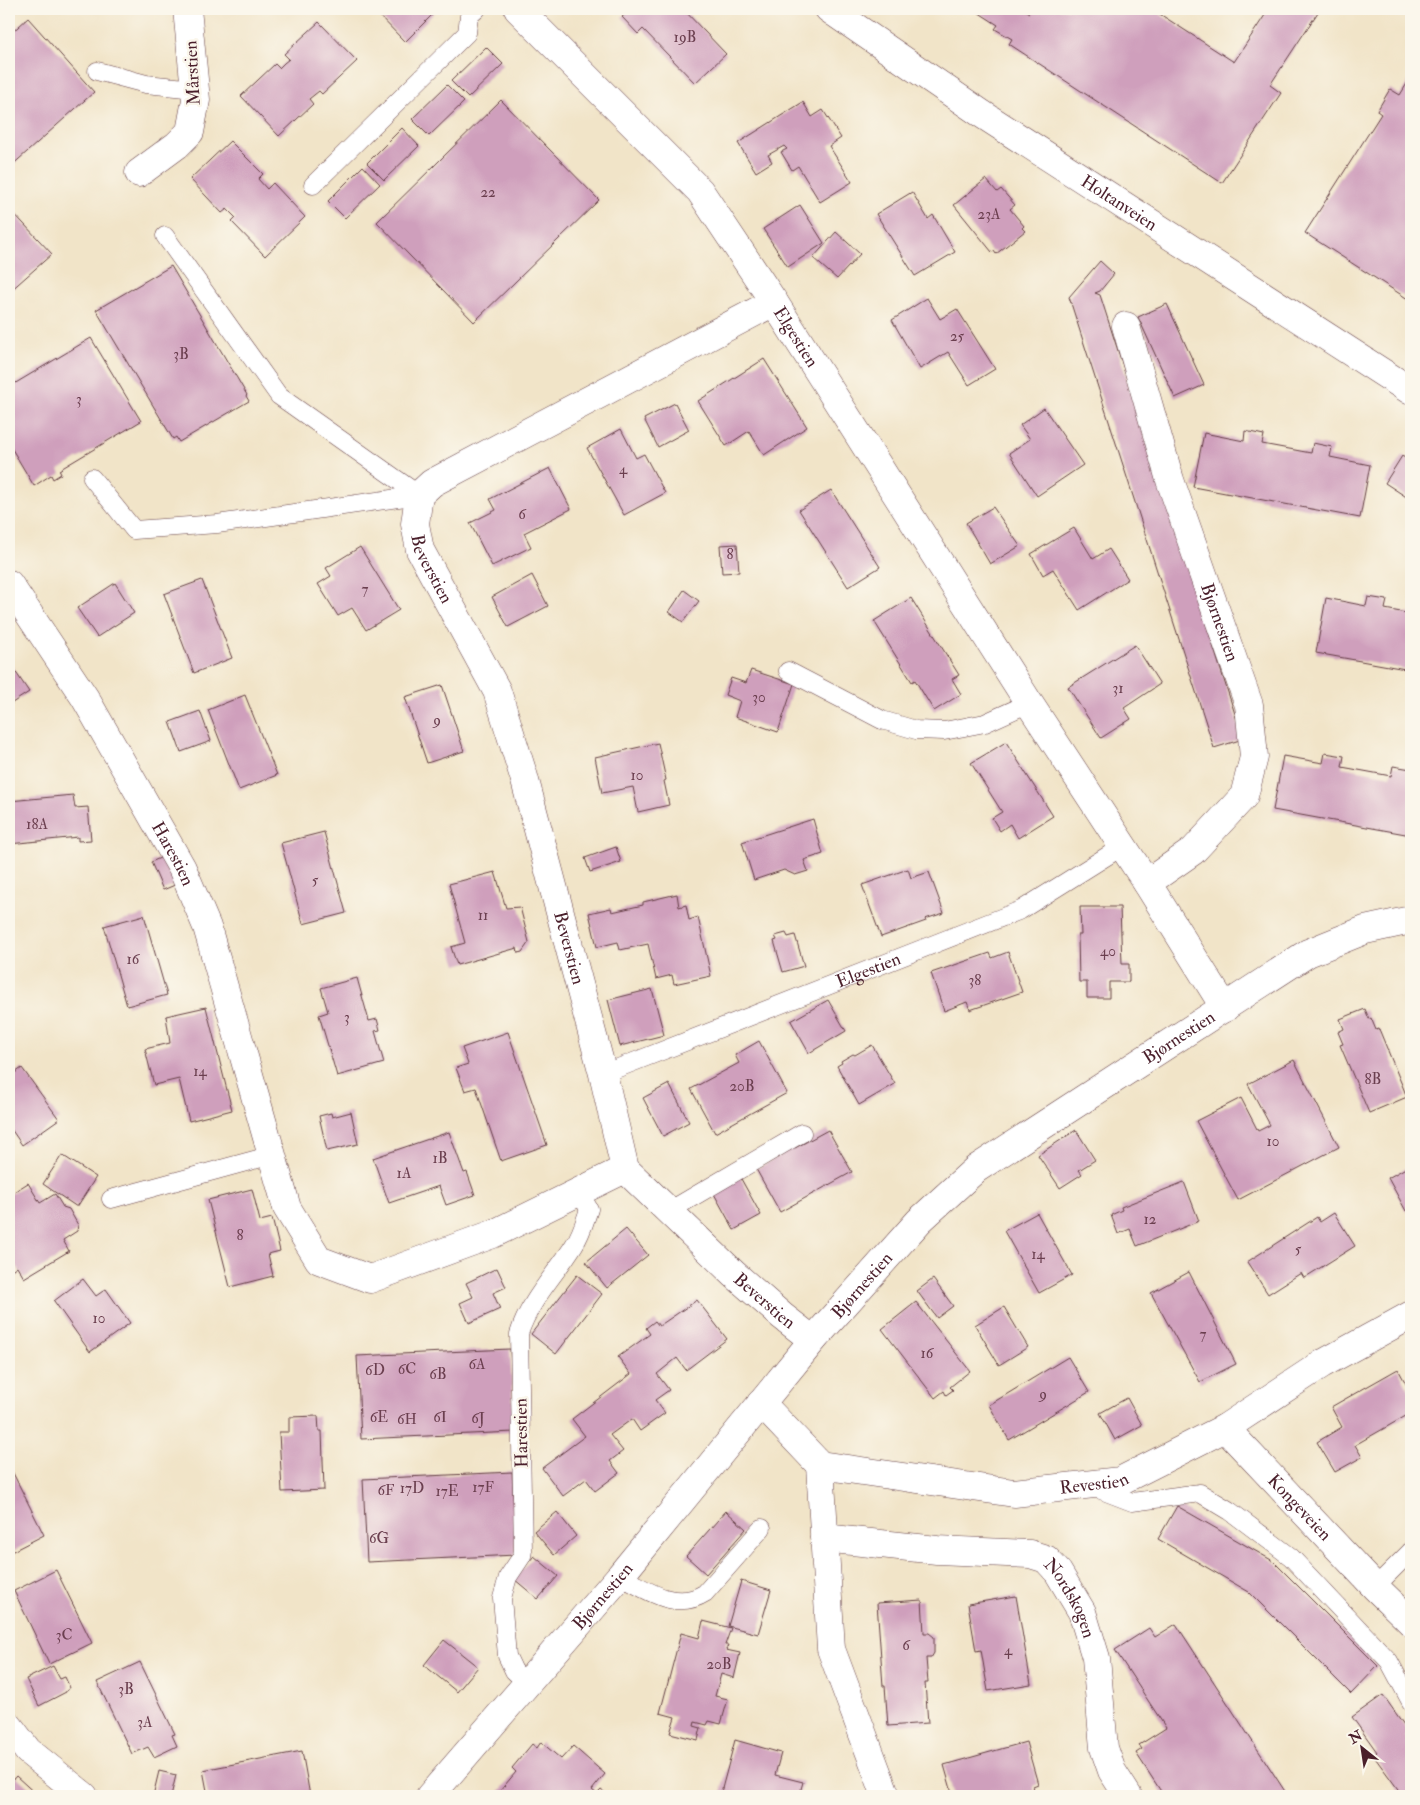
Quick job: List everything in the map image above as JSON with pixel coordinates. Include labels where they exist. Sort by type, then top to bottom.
[{"type":"street","name":"Mårstien","points":[[139,173],[177,145],[190,132],[196,100],[196,89],[188,9]]},
{"type":"street","name":"Elgestien","points":[[518,9],[700,191],[774,302],[1029,703],[1147,883],[1225,1008]]},
{"type":"street","name":"Holtanveien","points":[[829,9],[982,114],[1411,391]]},
{"type":"street","points":[[419,495],[432,483],[774,302]]},
{"type":"street","name":"Bjørnestien","points":[[1126,326],[1170,480],[1249,705],[1254,757],[1244,796],[1193,850],[1147,883]]},
{"type":"street","name":"Beverstien","points":[[419,495],[414,524],[420,550],[497,691],[524,777],[603,1074],[625,1169],[734,1274],[813,1340]]},
{"type":"street","name":"Harestien","points":[[9,584],[85,698],[182,868],[207,927],[287,1208],[319,1260],[370,1279],[493,1234],[625,1169]]},
{"type":"street","name":"Bjørnestien","points":[[430,1796],[620,1576],[813,1340],[919,1221],[976,1169],[1308,953],[1365,930],[1411,920]]},
{"type":"street","name":"Revestien","points":[[820,1465],[1014,1493],[1120,1481],[1225,1428],[1322,1364],[1411,1315]]},
{"type":"street","points":[[761,1403],[820,1465],[831,1649],[886,1796]]},
{"type":"street","name":"Kongeveien","points":[[1225,1428],[1374,1587],[1411,1622]]},
{"type":"street","name":"Nordskogen","points":[[824,1538],[938,1550],[1030,1554],[1046,1559],[1058,1572],[1082,1612],[1096,1658],[1104,1748],[1112,1771],[1128,1796]]},
{"type":"street","points":[[9,1726],[28,1751],[84,1796]]},
{"type":"lane","points":[[313,184],[467,33],[469,16],[477,9]]},
{"type":"lane","points":[[97,71],[146,84],[196,89]]},
{"type":"lane","points":[[165,236],[279,396],[419,495]]},
{"type":"lane","points":[[92,478],[134,530],[217,524],[419,495]]},
{"type":"lane","points":[[788,671],[882,720],[916,730],[944,731],[985,723],[1029,703]]},
{"type":"lane","name":"Elgestien","points":[[603,1074],[1021,910],[1123,846]]},
{"type":"lane","points":[[669,1211],[802,1132]]},
{"type":"lane","points":[[111,1199],[272,1155]]},
{"type":"lane","name":"Harestien","points":[[528,1684],[514,1671],[508,1656],[502,1598],[508,1578],[524,1550],[519,1334],[535,1303],[576,1243],[589,1209],[579,1192]]},
{"type":"lane","points":[[1088,1485],[1132,1502],[1200,1493],[1230,1511],[1291,1557],[1389,1661],[1411,1702]]},
{"type":"lane","points":[[620,1576],[652,1593],[676,1601],[687,1601],[696,1598],[705,1593],[762,1528]]},
{"type":"lane","points":[[1374,1587],[1411,1551]]},
{"type":"building","points":[[373,9],[438,9],[405,42]]},
{"type":"building","points":[[631,9],[683,9],[726,54],[695,83],[643,29],[638,34],[622,17]]},
{"type":"building","points":[[973,9],[1023,9],[1029,13],[1032,9],[1152,9],[1234,62],[1269,9],[1320,9],[1270,85],[1281,93],[1222,183],[1009,44],[1012,39],[995,29],[998,25]]},
{"type":"building","points":[[28,18],[94,92],[9,168],[9,35]]},
{"type":"building","points":[[319,22],[357,61],[322,94],[319,91],[309,99],[313,104],[279,136],[241,96],[275,64],[279,68],[289,59],[284,54]]},
{"type":"building","points":[[486,47],[503,64],[468,98],[451,81]]},
{"type":"building","points":[[1411,77],[1411,301],[1305,233],[1381,114],[1377,111],[1390,89],[1400,95]]},
{"type":"building","points":[[447,85],[464,102],[429,136],[412,119]]},
{"type":"building","points":[[501,100],[599,200],[474,322],[377,222]]},
{"type":"building","points":[[803,102],[812,117],[823,110],[841,138],[829,146],[852,182],[820,202],[798,166],[792,170],[781,152],[787,149],[784,146],[768,155],[772,162],[756,172],[738,143]]},
{"type":"building","points":[[402,128],[419,146],[384,180],[367,163]]},
{"type":"building","points":[[230,141],[263,174],[258,179],[267,189],[273,183],[305,217],[265,256],[232,222],[236,218],[227,209],[222,213],[190,179]]},
{"type":"building","points":[[363,166],[380,184],[345,218],[328,201]]},
{"type":"building","points":[[986,179],[997,192],[1001,189],[1015,205],[1010,209],[1024,226],[1022,228],[1025,231],[996,254],[994,251],[992,252],[954,205]]},
{"type":"building","points":[[912,192],[928,219],[933,215],[955,252],[915,276],[876,214]]},
{"type":"building","points":[[800,205],[824,243],[788,267],[763,229]]},
{"type":"building","points":[[9,208],[52,254],[9,292]]},
{"type":"building","points":[[836,232],[860,254],[837,279],[813,258]]},
{"type":"building","points":[[1100,261],[1114,274],[1100,291],[1095,293],[1100,295],[1243,739],[1214,748],[1069,297]]},
{"type":"building","points":[[171,266],[249,401],[179,442],[176,437],[173,439],[96,310]]},
{"type":"building","points":[[927,298],[940,319],[957,309],[995,369],[969,385],[948,352],[920,369],[892,320]]},
{"type":"building","points":[[1167,304],[1204,385],[1175,398],[1138,317]]},
{"type":"building","points":[[91,338],[141,421],[59,470],[61,474],[53,479],[51,475],[34,486],[9,444],[9,387]]},
{"type":"building","points":[[764,359],[807,427],[764,455],[749,431],[726,446],[698,401]]},
{"type":"building","points":[[675,403],[689,430],[658,447],[644,419]]},
{"type":"building","points":[[1044,408],[1083,465],[1037,496],[1009,453],[1030,439],[1020,425]]},
{"type":"building","points":[[621,429],[636,458],[644,454],[665,493],[624,515],[587,448]]},
{"type":"building","points":[[1245,431],[1264,435],[1262,444],[1311,453],[1313,443],[1332,447],[1330,457],[1370,465],[1360,518],[1193,487],[1204,433],[1244,441]]},
{"type":"building","points":[[1402,456],[1411,462],[1411,500],[1385,483]]},
{"type":"building","points":[[550,468],[571,509],[524,533],[531,547],[492,566],[470,523],[496,510],[490,499]]},
{"type":"building","points":[[831,490],[880,567],[848,587],[799,510]]},
{"type":"building","points":[[993,507],[1020,546],[990,564],[966,523]]},
{"type":"building","points":[[1074,528],[1093,559],[1109,549],[1128,579],[1079,610],[1053,569],[1043,575],[1031,554]]},
{"type":"building","points":[[737,544],[739,572],[722,573],[720,545]]},
{"type":"building","points":[[360,547],[399,610],[366,630],[352,608],[338,616],[318,584],[331,576],[326,568]]},
{"type":"building","points":[[532,575],[548,606],[508,627],[492,597]]},
{"type":"building","points":[[202,580],[232,658],[194,673],[164,594]]},
{"type":"building","points":[[115,583],[134,613],[97,637],[77,608]]},
{"type":"building","points":[[684,590],[699,601],[683,622],[669,612]]},
{"type":"building","points":[[1368,597],[1387,600],[1385,609],[1411,614],[1411,670],[1316,653],[1326,598],[1366,606]]},
{"type":"building","points":[[911,598],[959,675],[952,679],[961,694],[934,711],[915,680],[912,682],[874,621]]},
{"type":"building","points":[[1135,645],[1160,684],[1124,708],[1131,719],[1101,738],[1068,687]]},
{"type":"building","points":[[9,662],[29,692],[9,705]]},
{"type":"building","points":[[751,670],[794,684],[778,732],[735,717],[740,701],[725,695],[731,678],[746,683]]},
{"type":"building","points":[[442,685],[464,751],[427,763],[405,697]]},
{"type":"building","points":[[245,695],[277,775],[239,790],[208,710]]},
{"type":"building","points":[[200,711],[211,741],[181,752],[170,722]]},
{"type":"building","points":[[1006,742],[1053,816],[1018,838],[1010,824],[1000,831],[992,818],[1002,812],[971,763]]},
{"type":"building","points":[[658,743],[669,805],[638,812],[633,787],[602,793],[595,757]]},
{"type":"building","points":[[1325,753],[1344,756],[1342,767],[1391,776],[1393,766],[1411,769],[1411,835],[1273,810],[1283,756],[1323,763]]},
{"type":"building","points":[[73,795],[75,808],[88,807],[91,840],[78,841],[78,837],[9,844],[9,801]]},
{"type":"building","points":[[813,819],[823,854],[804,860],[808,871],[795,875],[784,870],[754,880],[742,842]]},
{"type":"building","points":[[324,832],[346,913],[303,924],[281,843]]},
{"type":"building","points":[[616,847],[621,862],[590,872],[585,858]]},
{"type":"building","points":[[169,854],[182,882],[163,890],[151,862]]},
{"type":"building","points":[[908,869],[911,878],[929,872],[944,913],[881,937],[862,885]]},
{"type":"building","points":[[495,872],[506,908],[520,907],[529,942],[522,952],[518,953],[517,948],[457,965],[451,947],[465,943],[449,884]]},
{"type":"building","points":[[677,894],[679,907],[686,905],[689,920],[698,917],[711,976],[674,984],[672,975],[656,979],[648,944],[620,950],[618,942],[597,947],[589,913],[611,908],[612,912],[643,905],[643,902]]},
{"type":"building","points":[[1080,907],[1120,907],[1122,964],[1129,964],[1129,982],[1109,982],[1109,998],[1087,998],[1087,982],[1079,982],[1078,935],[1081,935]]},
{"type":"building","points":[[144,915],[167,995],[127,1006],[104,926]]},
{"type":"building","points":[[786,933],[788,937],[795,935],[804,966],[783,972],[774,941],[777,940],[775,936]]},
{"type":"building","points":[[1008,952],[1022,992],[970,1010],[967,1002],[944,1011],[931,973],[990,953],[992,958]]},
{"type":"building","points":[[357,978],[369,1021],[377,1019],[380,1030],[375,1031],[384,1063],[337,1076],[319,1015],[328,1012],[321,988]]},
{"type":"building","points":[[652,989],[664,1035],[620,1046],[608,1000]]},
{"type":"building","points":[[828,1000],[846,1031],[809,1053],[791,1021]]},
{"type":"building","points":[[206,1007],[232,1110],[189,1121],[179,1079],[154,1085],[145,1049],[170,1043],[166,1016]]},
{"type":"building","points":[[1365,1009],[1376,1030],[1379,1029],[1407,1097],[1369,1113],[1340,1045],[1343,1044],[1338,1032],[1344,1029],[1340,1019]]},
{"type":"building","points":[[508,1032],[547,1145],[501,1161],[476,1088],[465,1091],[456,1068],[468,1064],[462,1048]]},
{"type":"building","points":[[759,1041],[787,1093],[715,1133],[691,1089],[739,1063],[735,1055]]},
{"type":"building","points":[[872,1045],[895,1084],[859,1105],[837,1066],[842,1063],[841,1061]]},
{"type":"building","points":[[1294,1060],[1339,1147],[1238,1200],[1196,1121],[1241,1098],[1258,1131],[1270,1125],[1248,1084]]},
{"type":"building","points":[[22,1068],[59,1119],[22,1145],[9,1126],[9,1077]]},
{"type":"building","points":[[669,1084],[689,1122],[663,1136],[643,1098]]},
{"type":"building","points":[[351,1112],[358,1144],[327,1151],[319,1116],[331,1113],[332,1117]]},
{"type":"building","points":[[828,1130],[852,1172],[780,1212],[756,1169],[782,1155],[780,1152],[793,1145],[795,1148]]},
{"type":"building","points":[[1076,1130],[1095,1160],[1079,1170],[1082,1174],[1060,1188],[1038,1155]]},
{"type":"building","points":[[449,1132],[464,1173],[467,1172],[475,1195],[446,1205],[439,1186],[389,1203],[373,1158]]},
{"type":"building","points":[[62,1155],[96,1177],[77,1207],[43,1184]]},
{"type":"building","points":[[1411,1165],[1411,1208],[1406,1211],[1388,1178]]},
{"type":"building","points":[[740,1177],[761,1215],[734,1230],[713,1192]]},
{"type":"building","points":[[1184,1182],[1199,1221],[1137,1246],[1130,1229],[1118,1234],[1111,1215],[1122,1210],[1121,1207]]},
{"type":"building","points":[[28,1183],[40,1203],[55,1194],[63,1207],[69,1209],[78,1225],[77,1231],[63,1240],[69,1251],[24,1278],[17,1266],[9,1272],[9,1195]]},
{"type":"building","points":[[252,1189],[260,1221],[272,1218],[280,1251],[268,1254],[273,1276],[230,1287],[208,1200]]},
{"type":"building","points":[[1037,1213],[1072,1275],[1039,1293],[1004,1231]]},
{"type":"building","points":[[1334,1213],[1355,1246],[1304,1278],[1301,1273],[1268,1294],[1247,1262],[1317,1217],[1320,1222]]},
{"type":"building","points":[[626,1229],[648,1255],[607,1288],[586,1262]]},
{"type":"building","points":[[497,1268],[506,1287],[493,1293],[500,1309],[469,1323],[460,1303],[473,1297],[466,1283]]},
{"type":"building","points":[[1189,1272],[1236,1364],[1200,1382],[1151,1293]]},
{"type":"building","points":[[577,1275],[602,1294],[556,1354],[531,1334]]},
{"type":"building","points":[[83,1279],[96,1296],[106,1289],[130,1323],[90,1352],[54,1301]]},
{"type":"building","points":[[933,1279],[953,1306],[937,1318],[917,1291]]},
{"type":"building","points":[[697,1300],[727,1339],[686,1370],[677,1358],[657,1374],[669,1390],[655,1400],[665,1413],[640,1431],[632,1419],[610,1435],[623,1451],[610,1461],[619,1473],[595,1491],[586,1479],[563,1496],[542,1468],[585,1436],[572,1419],[631,1374],[618,1357],[650,1334],[646,1328],[655,1321],[659,1326]]},
{"type":"building","points":[[916,1302],[970,1371],[950,1387],[953,1390],[946,1395],[944,1391],[935,1398],[882,1329]]},
{"type":"building","points":[[1004,1307],[1028,1347],[999,1365],[975,1325]]},
{"type":"building","points":[[510,1349],[514,1432],[361,1439],[357,1356]]},
{"type":"building","points":[[1068,1357],[1089,1392],[1009,1440],[989,1405]]},
{"type":"building","points":[[1398,1369],[1411,1393],[1411,1413],[1355,1445],[1362,1457],[1335,1472],[1317,1442],[1342,1427],[1331,1407]]},
{"type":"building","points":[[1127,1398],[1142,1425],[1115,1440],[1100,1413]]},
{"type":"building","points":[[318,1416],[319,1431],[322,1431],[324,1490],[282,1492],[279,1432],[289,1432],[289,1417]]},
{"type":"building","points":[[9,1465],[44,1535],[9,1553]]},
{"type":"building","points":[[512,1472],[516,1555],[367,1562],[363,1479]]},
{"type":"building","points":[[1177,1506],[1273,1561],[1378,1666],[1351,1694],[1249,1592],[1158,1539]]},
{"type":"building","points":[[726,1511],[746,1529],[706,1574],[686,1556]]},
{"type":"building","points":[[557,1512],[576,1536],[554,1555],[534,1531]]},
{"type":"building","points":[[534,1556],[558,1576],[538,1599],[514,1579]]},
{"type":"building","points":[[56,1570],[92,1643],[49,1664],[14,1591]]},
{"type":"building","points":[[741,1581],[771,1590],[758,1634],[728,1626]]},
{"type":"building","points":[[1016,1596],[1031,1684],[988,1691],[981,1650],[976,1651],[968,1604]]},
{"type":"building","points":[[922,1600],[924,1633],[929,1633],[934,1637],[934,1653],[931,1658],[926,1658],[928,1683],[925,1683],[928,1723],[888,1726],[877,1603]]},
{"type":"building","points":[[703,1621],[731,1628],[725,1645],[728,1645],[726,1650],[740,1653],[734,1678],[721,1674],[715,1696],[728,1699],[721,1724],[709,1721],[707,1725],[695,1722],[694,1726],[701,1728],[698,1740],[670,1733],[675,1717],[660,1713],[681,1633],[699,1638]]},
{"type":"building","points":[[1176,1624],[1288,1796],[1164,1796],[1136,1753],[1142,1749],[1139,1745],[1166,1728],[1115,1650],[1149,1628],[1155,1637]]},
{"type":"building","points":[[444,1640],[478,1667],[457,1692],[424,1665]]},
{"type":"building","points":[[140,1662],[175,1734],[172,1735],[177,1746],[154,1757],[148,1747],[132,1754],[97,1682]]},
{"type":"building","points":[[53,1666],[60,1679],[65,1677],[70,1688],[39,1706],[26,1679]]},
{"type":"building","points":[[1383,1695],[1409,1732],[1405,1735],[1411,1743],[1411,1796],[1403,1796],[1373,1755],[1377,1752],[1352,1717]]},
{"type":"building","points":[[735,1740],[781,1753],[775,1775],[803,1782],[799,1796],[780,1792],[779,1796],[720,1796]]},
{"type":"building","points":[[541,1742],[561,1759],[573,1746],[605,1774],[592,1790],[597,1794],[601,1790],[609,1796],[504,1796],[499,1792],[516,1772],[512,1768],[532,1744],[537,1748]]},
{"type":"building","points":[[1026,1742],[1038,1784],[1033,1786],[1036,1796],[953,1796],[944,1765]]},
{"type":"building","points":[[302,1751],[310,1796],[208,1796],[203,1770]]},
{"type":"building","points":[[159,1771],[176,1775],[171,1796],[153,1796]]},
{"type":"building","points":[[16,1776],[38,1796],[9,1796],[9,1784]]}]
